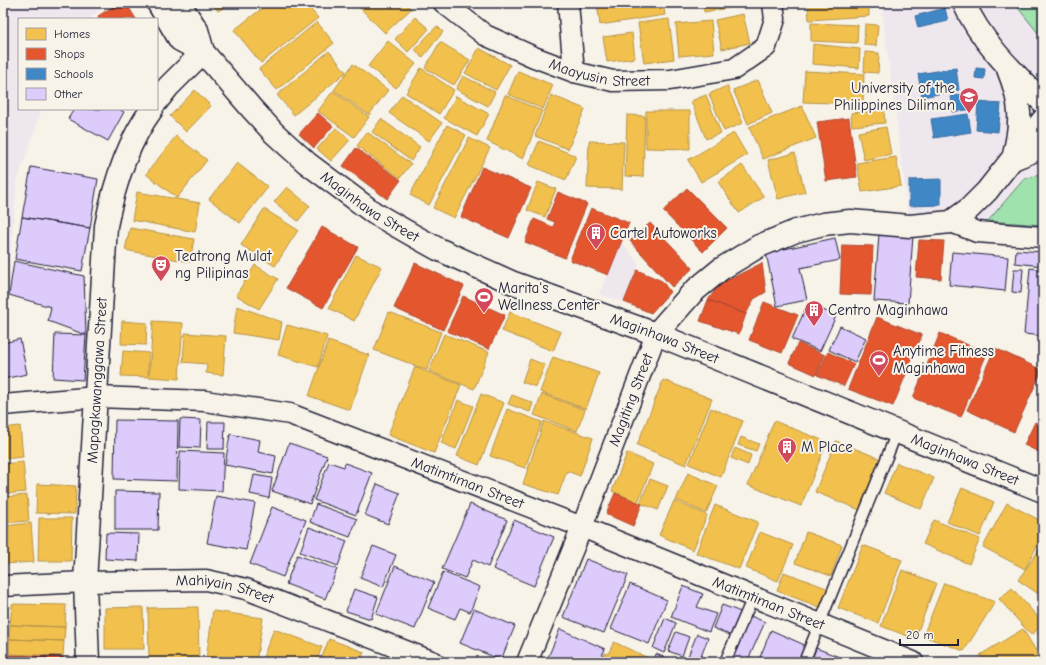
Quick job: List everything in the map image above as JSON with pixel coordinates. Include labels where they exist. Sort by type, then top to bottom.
[{"type":"street","name":"Maginhawa Street","points":[[158,3],[180,40],[203,52],[274,133],[307,163],[374,213],[438,249],[511,282],[656,334],[1043,491]]},
{"type":"street","name":"Maginhawa Street","points":[[179,3],[197,30],[203,52]]},
{"type":"street","name":"Maayusin Street","points":[[444,3],[485,35],[534,57],[574,72],[613,81],[670,80],[734,69],[766,47],[775,19],[773,3]]},
{"type":"street","points":[[568,3],[574,72]]},
{"type":"street","points":[[964,3],[971,18],[1006,65],[1043,102]]},
{"type":"street","points":[[158,101],[168,87],[203,52]]},
{"type":"street","points":[[1006,65],[1015,87],[1020,111],[1019,136],[1013,159]]},
{"type":"street","name":"Mapagkawanggawa Street","points":[[88,662],[86,582],[97,397],[103,260],[108,217],[123,164],[132,142],[151,110]]},
{"type":"street","points":[[951,222],[969,209],[983,196],[1043,120]]},
{"type":"street","points":[[1013,159],[1043,147]]},
{"type":"street","name":"Magiting Street","points":[[527,662],[582,527],[656,334],[693,292],[721,269],[759,246],[796,231],[823,224],[850,221],[910,226],[951,222],[977,232],[1043,237]]},
{"type":"street","name":"Matimtiman Street","points":[[3,405],[97,397],[205,401],[290,414],[582,527],[913,662]]},
{"type":"street","name":"Mahiyain Street","points":[[3,586],[86,582],[206,580],[246,589],[434,662]]},
{"type":"lane","points":[[804,662],[897,432]]},
{"type":"lane","points":[[725,662],[753,597]]},
{"type":"shaded area","points":[[3,3],[107,3],[91,18],[18,18],[18,110],[42,110],[17,182],[5,316],[3,316]]},
{"type":"shaded area","name":"University of the Philippines Diliman","points":[[881,3],[1043,3],[1043,236],[910,226]]},
{"type":"shaded area","points":[[621,241],[639,264],[624,302],[599,294]]},
{"type":"green space","points":[[1014,3],[1043,3],[1043,39]]},
{"type":"green space","points":[[1043,174],[1043,225],[988,221],[1024,179]]},
{"type":"building: Homes","points":[[212,3],[231,3],[218,11]]},
{"type":"building: Homes","points":[[269,3],[305,3],[318,18],[261,63],[234,30]]},
{"type":"building: Homes","points":[[361,3],[405,3],[411,9],[385,33],[358,6]]},
{"type":"building: Homes","points":[[597,3],[663,3],[665,15],[600,25]]},
{"type":"building: Homes","points":[[703,3],[753,3],[753,4],[704,12]]},
{"type":"building: Homes","points":[[808,3],[869,3],[869,16],[809,20]]},
{"type":"building: Homes","points":[[743,14],[750,43],[722,49],[715,20]]},
{"type":"building: Homes","points":[[415,17],[429,29],[408,52],[395,39]]},
{"type":"building: Homes","points":[[669,19],[674,59],[644,63],[638,23]]},
{"type":"building: Homes","points":[[711,21],[714,53],[679,56],[676,24]]},
{"type":"building: Homes","points":[[317,22],[334,43],[277,90],[259,69]]},
{"type":"building: Homes","points":[[811,23],[858,25],[857,43],[811,41]]},
{"type":"building: Homes","points":[[865,24],[878,25],[876,46],[864,45]]},
{"type":"building: Homes","points":[[437,26],[443,32],[422,58],[415,49]]},
{"type":"building: Homes","points":[[632,33],[635,58],[607,62],[603,37]]},
{"type":"building: Homes","points":[[388,41],[416,64],[396,88],[368,66]]},
{"type":"building: Homes","points":[[440,42],[470,60],[454,85],[425,68]]},
{"type":"building: Homes","points":[[813,44],[860,49],[859,68],[812,64]]},
{"type":"building: Homes","points":[[479,48],[510,65],[496,90],[465,73]]},
{"type":"building: Homes","points":[[329,51],[346,72],[294,115],[277,95]]},
{"type":"building: Homes","points":[[865,52],[879,53],[878,73],[864,72]]},
{"type":"building: Homes","points":[[353,64],[388,90],[369,115],[334,90]]},
{"type":"building: Homes","points":[[421,68],[454,90],[439,114],[406,93]]},
{"type":"building: Homes","points":[[518,71],[553,85],[543,109],[508,94]]},
{"type":"building: Homes","points":[[805,71],[864,74],[863,104],[803,102]]},
{"type":"building: Homes","points":[[463,76],[495,92],[488,106],[456,89]]},
{"type":"building: Homes","points":[[758,80],[772,113],[748,124],[733,90]]},
{"type":"building: Homes","points":[[727,86],[743,123],[724,131],[709,94]]},
{"type":"building: Homes","points":[[195,90],[211,106],[186,132],[170,116]]},
{"type":"building: Homes","points":[[333,91],[369,117],[354,137],[318,111]]},
{"type":"building: Homes","points":[[402,95],[442,123],[429,141],[389,113]]},
{"type":"building: Homes","points":[[505,95],[542,111],[523,159],[487,141]]},
{"type":"building: Homes","points":[[551,95],[585,109],[568,149],[535,136]]},
{"type":"building: Homes","points":[[706,95],[721,133],[706,139],[691,101]]},
{"type":"building: Homes","points":[[456,96],[489,114],[477,136],[444,118]]},
{"type":"building: Homes","points":[[802,106],[816,138],[763,159],[749,127]]},
{"type":"building: Homes","points":[[884,110],[885,123],[852,126],[851,113]]},
{"type":"building: Homes","points":[[646,111],[690,111],[690,149],[646,148]]},
{"type":"building: Homes","points":[[627,115],[645,116],[643,177],[625,176]]},
{"type":"building: Homes","points":[[381,119],[420,147],[411,161],[372,132]]},
{"type":"building: Homes","points":[[447,125],[466,135],[429,205],[410,195]]},
{"type":"building: Homes","points":[[886,127],[891,154],[864,160],[858,132]]},
{"type":"building: Homes","points":[[336,128],[350,140],[331,161],[317,149]]},
{"type":"building: Homes","points":[[367,132],[411,164],[400,178],[357,146]]},
{"type":"building: Homes","points":[[734,133],[747,155],[701,182],[688,160]]},
{"type":"building: Homes","points":[[176,136],[207,160],[177,198],[146,174]]},
{"type":"building: Homes","points":[[469,138],[490,148],[454,218],[433,208]]},
{"type":"building: Homes","points":[[539,141],[576,156],[566,180],[529,165]]},
{"type":"building: Homes","points":[[589,141],[624,142],[622,189],[587,188]]},
{"type":"building: Homes","points":[[795,153],[805,192],[778,199],[768,160]]},
{"type":"building: Homes","points":[[896,157],[901,186],[862,192],[857,163]]},
{"type":"building: Homes","points":[[237,163],[268,187],[240,223],[209,199]]},
{"type":"building: Homes","points":[[742,165],[764,197],[739,213],[718,182]]},
{"type":"building: Homes","points":[[538,182],[556,189],[545,217],[527,210]]},
{"type":"building: Homes","points":[[287,187],[310,206],[298,221],[274,202]]},
{"type":"building: Homes","points":[[137,192],[200,203],[195,232],[132,220]]},
{"type":"building: Homes","points":[[264,209],[298,230],[275,266],[241,245]]},
{"type":"building: Homes","points":[[130,228],[194,239],[190,262],[125,250]]},
{"type":"building: Homes","points":[[356,255],[382,267],[354,321],[329,308]]},
{"type":"building: Homes","points":[[255,265],[278,279],[259,309],[236,295]]},
{"type":"building: Homes","points":[[237,306],[282,322],[279,340],[233,333]]},
{"type":"building: Homes","points":[[389,312],[441,332],[427,370],[374,350]]},
{"type":"building: Homes","points":[[510,312],[561,332],[553,351],[502,331]]},
{"type":"building: Homes","points":[[122,321],[147,323],[146,345],[121,344]]},
{"type":"building: Homes","points":[[153,321],[183,323],[179,379],[149,377]]},
{"type":"building: Homes","points":[[287,325],[327,336],[318,367],[278,355]]},
{"type":"building: Homes","points":[[185,333],[226,336],[223,375],[206,373],[207,364],[183,362]]},
{"type":"building: Homes","points":[[444,334],[489,352],[474,389],[429,371]]},
{"type":"building: Homes","points":[[328,341],[369,355],[350,410],[309,396]]},
{"type":"building: Homes","points":[[123,351],[149,353],[148,377],[121,376]]},
{"type":"building: Homes","points":[[553,357],[599,373],[586,409],[540,392]]},
{"type":"building: Homes","points":[[530,359],[545,365],[536,387],[522,382]]},
{"type":"building: Homes","points":[[415,367],[461,385],[434,453],[388,435]]},
{"type":"building: Homes","points":[[663,380],[712,399],[686,465],[637,445]]},
{"type":"building: Homes","points":[[481,394],[504,403],[479,465],[457,456]]},
{"type":"building: Homes","points":[[542,394],[585,410],[577,431],[534,415]]},
{"type":"building: Homes","points":[[512,395],[533,403],[530,412],[508,404]]},
{"type":"building: Homes","points":[[458,400],[473,406],[456,449],[441,443]]},
{"type":"building: Homes","points":[[711,408],[743,421],[721,477],[689,464]]},
{"type":"building: Homes","points":[[507,409],[542,422],[525,468],[490,456]]},
{"type":"building: Homes","points":[[544,421],[593,438],[580,476],[567,471],[558,495],[523,484]]},
{"type":"building: Homes","name":"M Place","points":[[774,421],[827,442],[801,506],[748,485]]},
{"type":"building: Homes","points":[[20,426],[23,457],[3,459],[3,428]]},
{"type":"building: Homes","points":[[741,437],[759,444],[756,451],[738,445]]},
{"type":"building: Homes","points":[[836,441],[881,459],[860,510],[815,492]]},
{"type":"building: Homes","points":[[735,448],[751,455],[748,465],[731,458]]},
{"type":"building: Homes","points":[[627,453],[653,464],[638,502],[612,491]]},
{"type":"building: Homes","points":[[23,462],[26,492],[3,494],[3,464]]},
{"type":"building: Homes","points":[[897,463],[934,478],[921,509],[884,493]]},
{"type":"building: Homes","points":[[688,473],[718,486],[706,513],[676,500]]},
{"type":"building: Homes","points":[[650,479],[668,486],[658,510],[640,503]]},
{"type":"building: Homes","points":[[37,484],[76,486],[75,514],[36,513]]},
{"type":"building: Homes","points":[[962,488],[994,502],[980,536],[947,522]]},
{"type":"building: Homes","points":[[27,495],[29,521],[3,523],[3,497]]},
{"type":"building: Homes","points":[[674,501],[707,515],[693,550],[659,535]]},
{"type":"building: Homes","points":[[1007,503],[1043,522],[1043,535],[1025,569],[983,547]]},
{"type":"building: Homes","points":[[715,505],[758,522],[739,569],[696,553]]},
{"type":"building: Homes","points":[[39,518],[72,518],[71,561],[38,561]]},
{"type":"building: Homes","points":[[934,520],[980,539],[969,564],[923,544]]},
{"type":"building: Homes","points":[[31,523],[34,562],[3,564],[3,526]]},
{"type":"building: Homes","points":[[760,532],[793,545],[778,581],[746,568]]},
{"type":"building: Homes","points":[[806,532],[842,545],[831,576],[795,563]]},
{"type":"building: Homes","points":[[1043,544],[1043,597],[1018,580]]},
{"type":"building: Homes","points":[[863,545],[902,560],[878,623],[838,608]]},
{"type":"building: Homes","points":[[902,570],[936,583],[915,639],[881,626]]},
{"type":"building: Homes","points":[[784,572],[829,589],[822,608],[777,591]]},
{"type":"building: Homes","points":[[944,583],[995,602],[964,651],[923,636]]},
{"type":"building: Homes","points":[[1012,588],[1043,623],[1043,625],[1031,635],[999,599]]},
{"type":"building: Homes","points":[[12,604],[66,605],[65,627],[10,625]]},
{"type":"building: Homes","points":[[143,607],[144,649],[105,649],[105,608]]},
{"type":"building: Homes","points":[[198,607],[199,662],[149,662],[148,608]]},
{"type":"building: Homes","points":[[213,611],[263,618],[256,662],[228,662],[206,659]]},
{"type":"building: Homes","points":[[10,625],[65,627],[64,641],[9,639]]},
{"type":"building: Homes","points":[[1043,627],[1043,640],[1037,633]]},
{"type":"building: Homes","points":[[274,629],[322,647],[316,662],[261,662]]},
{"type":"building: Homes","points":[[1023,629],[1039,656],[1029,662],[984,662],[980,655]]},
{"type":"building: Homes","points":[[9,639],[64,641],[63,656],[9,654]]},
{"type":"building: Homes","points":[[329,639],[364,652],[360,662],[320,662]]},
{"type":"building: Homes","points":[[614,642],[648,658],[646,662],[601,662],[605,653],[608,654]]},
{"type":"building: Shops","points":[[119,3],[126,3],[135,18],[99,18],[98,16]]},
{"type":"building: Shops","points":[[318,113],[333,126],[314,148],[299,134]]},
{"type":"building: Shops","points":[[849,118],[857,177],[826,181],[817,122]]},
{"type":"building: Shops","points":[[356,148],[401,180],[387,199],[343,166]]},
{"type":"building: Shops","points":[[482,167],[531,188],[509,238],[461,217]]},
{"type":"building: Shops","points":[[687,188],[727,228],[703,252],[663,211]]},
{"type":"building: Shops","points":[[558,192],[587,204],[565,258],[525,242],[534,219],[553,227],[555,222],[547,219]]},
{"type":"building: Shops","name":"Cartel Autoworks","points":[[591,208],[629,223],[608,275],[570,260]]},
{"type":"building: Shops","points":[[650,223],[693,268],[672,287],[630,241]]},
{"type":"building: Shops","points":[[322,227],[358,247],[323,308],[286,288]]},
{"type":"building: Shops","points":[[919,240],[944,241],[941,279],[916,277]]},
{"type":"building: Shops","points":[[842,245],[873,246],[871,295],[840,294]]},
{"type":"building: Shops","points":[[415,263],[464,286],[443,330],[394,308]]},
{"type":"building: Shops","points":[[762,263],[766,292],[754,299],[746,314],[708,300],[720,284]]},
{"type":"building: Shops","points":[[637,270],[662,281],[670,292],[651,313],[624,302]]},
{"type":"building: Shops","points":[[463,296],[505,315],[489,349],[447,331]]},
{"type":"building: Shops","points":[[708,300],[746,314],[739,334],[700,321]]},
{"type":"building: Shops","points":[[764,302],[798,315],[782,353],[749,340]]},
{"type":"building: Shops","points":[[877,317],[922,335],[893,406],[848,389]]},
{"type":"building: Shops","points":[[940,333],[987,353],[961,417],[913,398]]},
{"type":"building: Shops","points":[[798,343],[825,355],[816,375],[789,363]]},
{"type":"building: Shops","points":[[995,348],[1042,370],[1014,432],[967,410]]},
{"type":"building: Shops","points":[[828,352],[854,364],[844,386],[817,375]]},
{"type":"building: Shops","points":[[1035,422],[1043,426],[1043,454],[1024,445]]},
{"type":"building: Shops","points":[[615,493],[642,504],[633,526],[606,514]]},
{"type":"building: Shops","points":[[9,655],[63,657],[63,662],[9,662]]},
{"type":"building: Schools","points":[[945,8],[948,21],[918,28],[915,16]]},
{"type":"building: Schools","points":[[956,68],[959,90],[922,97],[918,74]]},
{"type":"building: Schools","points":[[976,68],[985,69],[984,79],[975,78]]},
{"type":"building: Schools","points":[[971,93],[973,109],[953,112],[951,96]]},
{"type":"building: Schools","points":[[978,102],[1001,104],[998,132],[976,130]]},
{"type":"building: Schools","points":[[968,114],[971,132],[934,138],[931,119]]},
{"type":"building: Schools","points":[[941,179],[941,205],[909,206],[909,180]]},
{"type":"building: Other","points":[[73,110],[121,110],[124,112],[108,141],[68,119]]},
{"type":"building: Other","points":[[31,167],[98,179],[90,228],[22,217]]},
{"type":"building: Other","points":[[22,217],[90,228],[82,271],[15,259]]},
{"type":"building: Other","points":[[879,234],[913,236],[908,303],[874,301]]},
{"type":"building: Other","points":[[835,238],[840,260],[800,268],[807,300],[777,306],[766,253]]},
{"type":"building: Other","points":[[1016,250],[1043,252],[1043,266],[1015,263]]},
{"type":"building: Other","points":[[952,252],[1008,257],[1005,291],[949,285]]},
{"type":"building: Other","points":[[14,261],[84,276],[86,335],[48,321],[51,307],[9,295]]},
{"type":"building: Other","points":[[1030,268],[1043,270],[1043,336],[1024,334]]},
{"type":"building: Other","points":[[1014,269],[1023,269],[1021,293],[1012,292]]},
{"type":"building: Other","name":"Centro Maginhawa","points":[[808,303],[836,316],[820,351],[792,339]]},
{"type":"building: Other","points":[[840,326],[866,338],[855,362],[829,350]]},
{"type":"building: Other","points":[[55,334],[86,335],[83,380],[53,378]]},
{"type":"building: Other","points":[[20,339],[27,374],[3,379],[3,343]]},
{"type":"building: Other","points":[[180,419],[201,420],[200,448],[179,447]]},
{"type":"building: Other","points":[[115,420],[178,421],[177,481],[114,479]]},
{"type":"building: Other","points":[[208,422],[225,422],[224,449],[207,449]]},
{"type":"building: Other","points":[[230,434],[260,440],[258,452],[276,456],[273,474],[225,465]]},
{"type":"building: Other","points":[[289,443],[327,456],[310,504],[272,491]]},
{"type":"building: Other","points":[[180,451],[224,453],[222,491],[179,489]]},
{"type":"building: Other","points":[[329,462],[344,467],[345,463],[372,473],[356,515],[314,500]]},
{"type":"building: Other","points":[[254,475],[272,478],[269,498],[250,494]]},
{"type":"building: Other","points":[[377,484],[400,493],[388,524],[365,515]]},
{"type":"building: Other","points":[[115,491],[159,492],[158,530],[115,530]]},
{"type":"building: Other","points":[[216,496],[255,503],[246,550],[207,543]]},
{"type":"building: Other","points":[[316,504],[357,519],[350,537],[310,522]]},
{"type":"building: Other","points":[[470,504],[507,520],[488,567],[473,560],[465,578],[442,569]]},
{"type":"building: Other","points":[[272,507],[306,520],[283,577],[250,564]]},
{"type":"building: Other","points":[[514,520],[554,537],[534,586],[493,569]]},
{"type":"building: Other","points":[[309,527],[347,541],[338,566],[300,552]]},
{"type":"building: Other","points":[[106,533],[139,534],[138,561],[105,559]]},
{"type":"building: Other","points":[[373,546],[396,555],[383,587],[360,578]]},
{"type":"building: Other","points":[[297,555],[337,569],[325,599],[286,584]]},
{"type":"building: Other","points":[[586,559],[628,575],[604,633],[563,617]]},
{"type":"building: Other","points":[[395,566],[434,582],[415,629],[376,614]]},
{"type":"building: Other","points":[[443,572],[480,587],[470,612],[460,608],[455,619],[428,608]]},
{"type":"building: Other","points":[[630,584],[667,600],[649,644],[611,629]]},
{"type":"building: Other","points":[[683,586],[703,594],[697,607],[716,614],[709,632],[671,617]]},
{"type":"building: Other","points":[[354,589],[378,597],[371,619],[346,611]]},
{"type":"building: Other","points":[[722,605],[741,612],[732,636],[713,628]]},
{"type":"building: Other","points":[[474,609],[515,626],[501,660],[460,643]]},
{"type":"building: Other","points":[[748,615],[765,622],[747,662],[736,662],[729,659]]},
{"type":"building: Other","points":[[665,618],[676,623],[664,653],[653,648]]},
{"type":"building: Other","points":[[560,629],[605,649],[599,662],[546,662]]},
{"type":"building: Other","points":[[771,630],[809,647],[802,662],[758,662]]},
{"type":"building: Other","points":[[676,632],[689,637],[682,656],[668,651]]},
{"type":"building: Other","points":[[697,634],[708,638],[699,662],[686,661]]},
{"type":"building: Other","points":[[816,648],[852,662],[811,662]]},
{"type":"building: Other","points":[[656,654],[676,662],[653,662]]},
{"type":"place","name":"University of the Philippines Diliman","points":[[969,114]]},
{"type":"place","name":"Cartel Autoworks","points":[[596,250]]},
{"type":"place","name":"Teatrong Mulat ng Pilipinas","points":[[161,282]]},
{"type":"place","name":"Marita's Wellness Center","points":[[484,314]]},
{"type":"place","name":"Centro Maginhawa","points":[[814,327]]},
{"type":"place","name":"Anytime Fitness Maginhawa","points":[[879,377]]},
{"type":"place","name":"M Place","points":[[787,464]]}]
